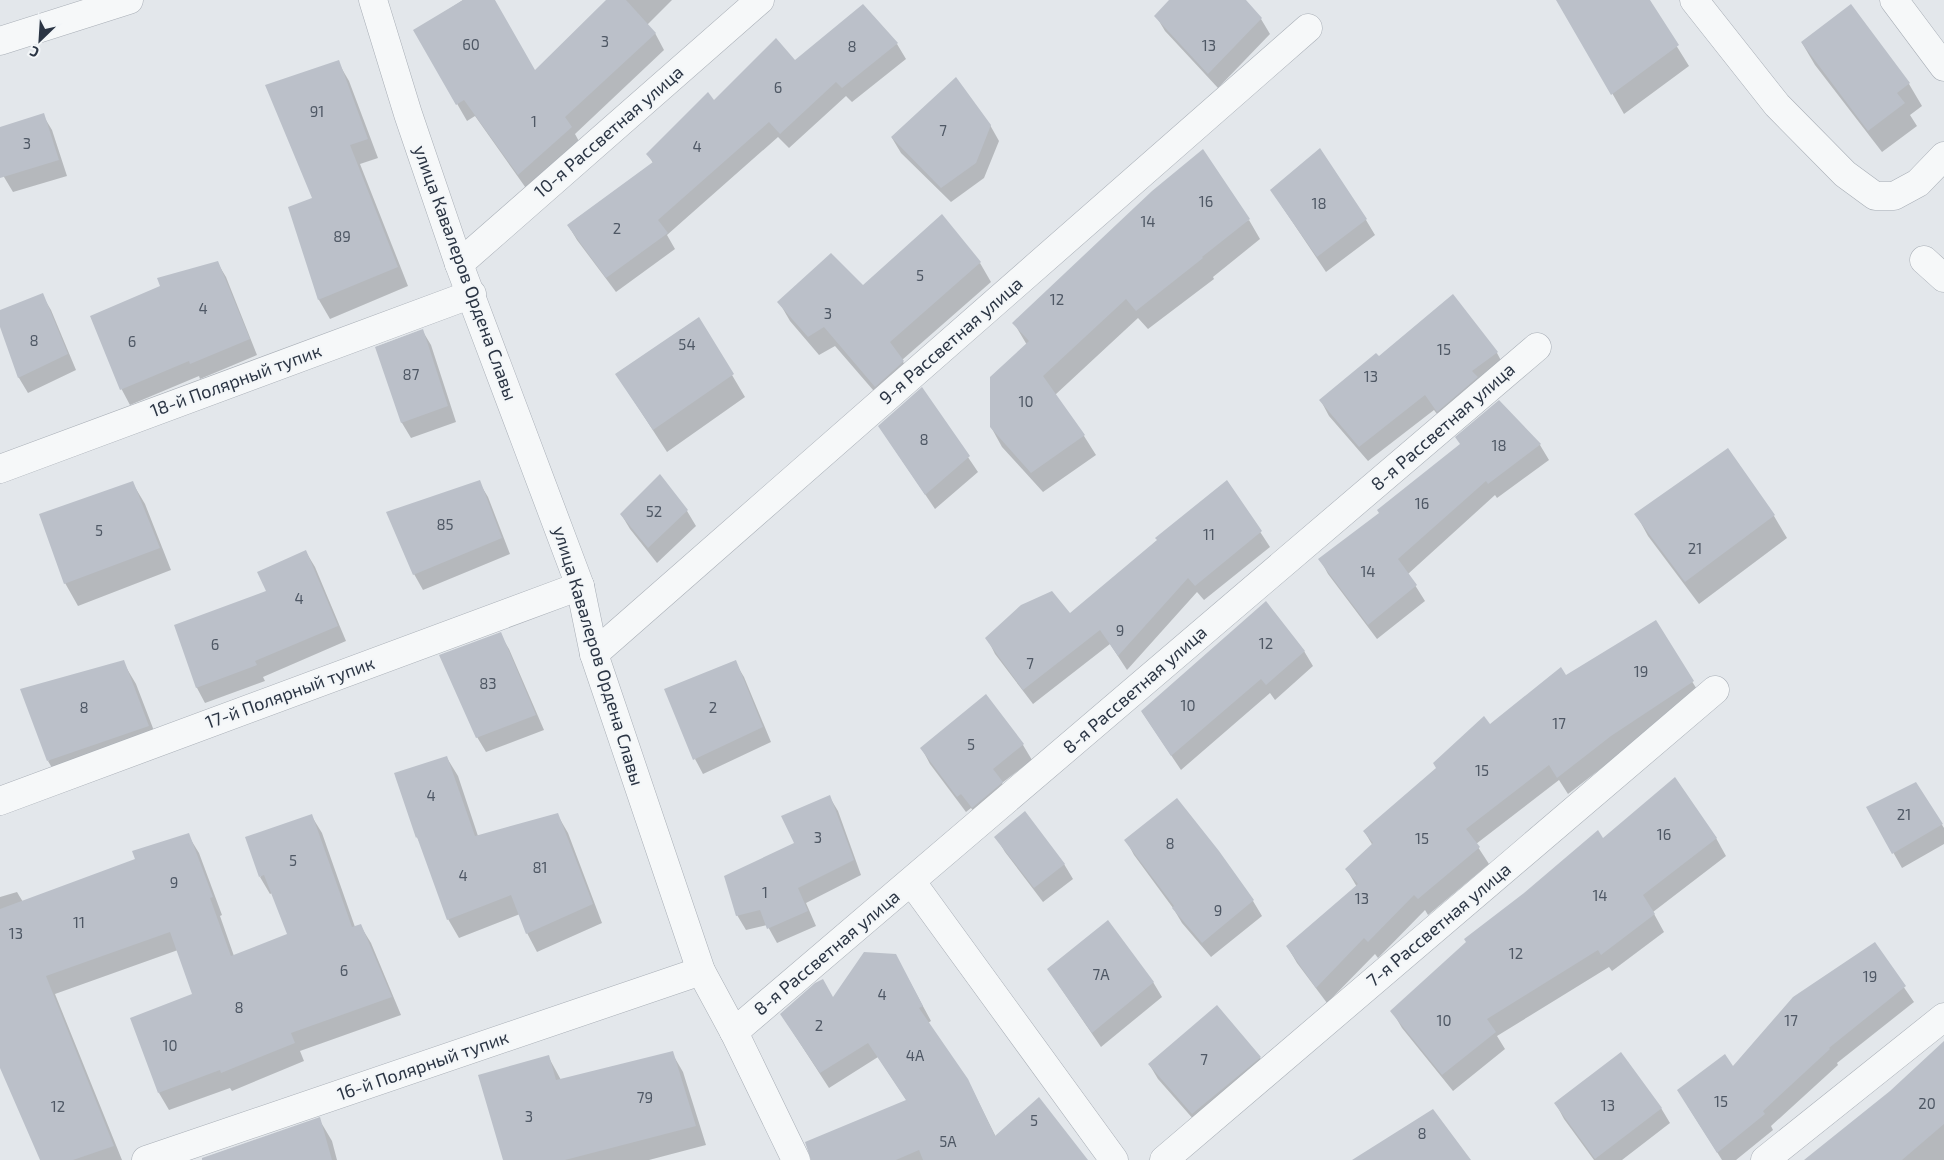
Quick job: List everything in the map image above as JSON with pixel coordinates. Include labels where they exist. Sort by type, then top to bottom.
[{"type":"street","points":[[0,41],[129,0]]},
{"type":"street","name":"улица Кавалеров Ордена Славы","points":[[373,0],[408,114],[459,264],[472,294],[580,586],[594,654],[701,971],[734,1032],[796,1160]]},
{"type":"street","name":"10-я Рассветная улица","points":[[459,264],[760,0]]},
{"type":"street","points":[[1694,0],[1777,105],[1845,174],[1875,196],[1894,196],[1918,183],[1944,156]]},
{"type":"street","points":[[1894,0],[1944,67]]},
{"type":"street","name":"9-я Рассветная улица","points":[[594,654],[1308,28]]},
{"type":"street","points":[[1924,260],[1944,278]]},
{"type":"street","name":"18-й Полярный тупик","points":[[0,468],[472,294]]},
{"type":"street","name":"8-я Рассветная улица","points":[[734,1032],[1537,347]]},
{"type":"street","name":"17-й Полярный тупик","points":[[0,801],[580,586]]},
{"type":"street","name":"7-я Рассветная улица","points":[[1164,1160],[1715,690]]},
{"type":"street","points":[[911,881],[1114,1160]]},
{"type":"street","name":"16-й Полярный тупик","points":[[146,1160],[701,971]]},
{"type":"street","points":[[1765,1160],[1944,1017]]},
{"type":"building","points":[[463,0],[495,0],[535,70],[606,0],[626,0],[656,33],[565,117],[572,127],[518,175],[464,100],[456,105],[413,30]]},
{"type":"building","points":[[1169,0],[1246,0],[1262,18],[1208,74],[1154,16]]},
{"type":"building","points":[[1556,0],[1650,0],[1679,45],[1611,95]]},
{"type":"building","points":[[863,4],[898,43],[842,88],[836,82],[780,134],[769,122],[658,220],[668,233],[606,278],[567,225],[653,162],[646,154],[708,92],[714,100],[776,38],[795,60]]},
{"type":"building","points":[[1851,4],[1910,83],[1897,93],[1905,103],[1868,131],[1801,42]]},
{"type":"building","points":[[339,60],[368,139],[350,145],[398,267],[318,300],[288,207],[312,198],[265,85]]},
{"type":"building","points":[[956,77],[991,125],[976,163],[941,188],[891,137]]},
{"type":"building","points":[[44,113],[59,160],[0,178],[0,127]]},
{"type":"building","points":[[1320,148],[1367,219],[1317,257],[1270,190]]},
{"type":"building","points":[[1203,149],[1250,219],[1136,311],[1126,299],[1043,376],[1085,435],[1031,473],[990,427],[990,377],[1029,341],[1012,323],[1152,191]]},
{"type":"building","points":[[942,214],[981,262],[890,342],[904,361],[875,387],[824,327],[808,337],[777,302],[831,253],[863,285]]},
{"type":"building","points":[[218,261],[250,339],[190,364],[189,361],[120,390],[90,316],[160,286],[157,278]]},
{"type":"building","points":[[43,293],[68,354],[18,378],[0,327],[0,310]]},
{"type":"building","points":[[1453,294],[1498,352],[1472,371],[1478,377],[1437,412],[1425,395],[1359,447],[1319,400],[1376,353],[1379,356]]},
{"type":"building","points":[[699,317],[734,374],[653,430],[615,374]]},
{"type":"building","points":[[423,329],[448,406],[401,423],[375,347]]},
{"type":"building","points":[[922,387],[970,456],[925,495],[878,426]]},
{"type":"building","points":[[1499,400],[1541,444],[1488,484],[1486,481],[1398,559],[1417,585],[1368,625],[1318,559],[1379,513],[1377,510],[1460,444],[1455,437]]},
{"type":"building","points":[[1728,448],[1775,515],[1685,582],[1634,514]]},
{"type":"building","points":[[660,474],[688,510],[648,548],[620,514]]},
{"type":"building","points":[[480,480],[502,538],[413,575],[386,512]]},
{"type":"building","points":[[1227,480],[1262,531],[1195,586],[1188,578],[1118,656],[1100,630],[1023,690],[985,638],[1021,605],[1052,591],[1070,613],[1157,540],[1155,538]]},
{"type":"building","points":[[133,481],[160,548],[64,584],[39,514]]},
{"type":"building","points":[[306,550],[338,626],[255,661],[257,665],[196,688],[174,625],[266,591],[257,572]]},
{"type":"building","points":[[1266,601],[1305,651],[1266,685],[1261,679],[1171,756],[1141,711]]},
{"type":"building","points":[[1656,620],[1694,681],[1611,736],[1557,778],[1549,765],[1466,829],[1480,847],[1418,899],[1414,895],[1368,942],[1364,938],[1316,988],[1286,946],[1358,884],[1345,869],[1373,843],[1363,831],[1436,768],[1433,763],[1484,716],[1490,724],[1561,667],[1566,675]]},
{"type":"building","points":[[501,632],[536,715],[476,738],[439,655]]},
{"type":"building","points":[[124,660],[149,726],[47,761],[20,689]]},
{"type":"building","points":[[736,660],[763,727],[693,760],[664,689]]},
{"type":"building","points":[[986,694],[1024,744],[993,769],[1003,782],[972,808],[961,794],[957,797],[920,748]]},
{"type":"building","points":[[447,756],[475,836],[558,813],[593,904],[526,934],[511,895],[447,920],[394,773]]},
{"type":"building","points":[[1675,777],[1717,838],[1643,895],[1655,914],[1601,955],[1598,950],[1487,1019],[1496,1032],[1442,1075],[1390,1011],[1466,942],[1464,939],[1524,893],[1598,830],[1603,838]]},
{"type":"building","points":[[1916,782],[1943,824],[1892,854],[1866,807]]},
{"type":"building","points":[[830,795],[854,860],[798,888],[808,911],[767,929],[760,910],[736,916],[724,876],[794,843],[781,816]]},
{"type":"building","points":[[1177,798],[1219,851],[1254,900],[1202,943],[1172,908],[1174,906],[1124,840]]},
{"type":"building","points":[[1025,811],[1065,864],[1034,888],[994,837]]},
{"type":"building","points":[[312,814],[352,927],[361,924],[392,997],[291,1033],[295,1043],[221,1073],[220,1070],[158,1093],[130,1018],[192,994],[170,932],[46,976],[114,1146],[73,1160],[40,1160],[0,1068],[0,909],[135,859],[132,851],[189,833],[213,897],[210,898],[231,956],[287,934],[264,875],[259,877],[245,837]]},
{"type":"building","points":[[1108,920],[1154,982],[1092,1033],[1047,969]]},
{"type":"building","points":[[1875,942],[1906,986],[1829,1048],[1763,1111],[1765,1114],[1717,1153],[1677,1090],[1725,1054],[1733,1066],[1793,997]]},
{"type":"building","points":[[864,952],[896,954],[923,1006],[919,1008],[968,1079],[995,1136],[1039,1097],[1088,1160],[923,1160],[919,1150],[896,1160],[811,1160],[805,1142],[906,1100],[868,1043],[820,1073],[780,1014],[815,983],[823,979],[833,997]]},
{"type":"building","points":[[1217,1005],[1261,1057],[1192,1114],[1148,1064]]},
{"type":"building","points":[[1944,1041],[1944,1124],[1902,1160],[1804,1160],[1890,1091]]},
{"type":"building","points":[[673,1051],[696,1126],[565,1160],[503,1160],[478,1075],[549,1055],[556,1080]]},
{"type":"building","points":[[1621,1052],[1662,1108],[1595,1159],[1554,1103]]},
{"type":"building","points":[[1433,1109],[1471,1160],[1352,1160]]},
{"type":"building","points":[[320,1117],[332,1160],[202,1160],[202,1158]]}]
